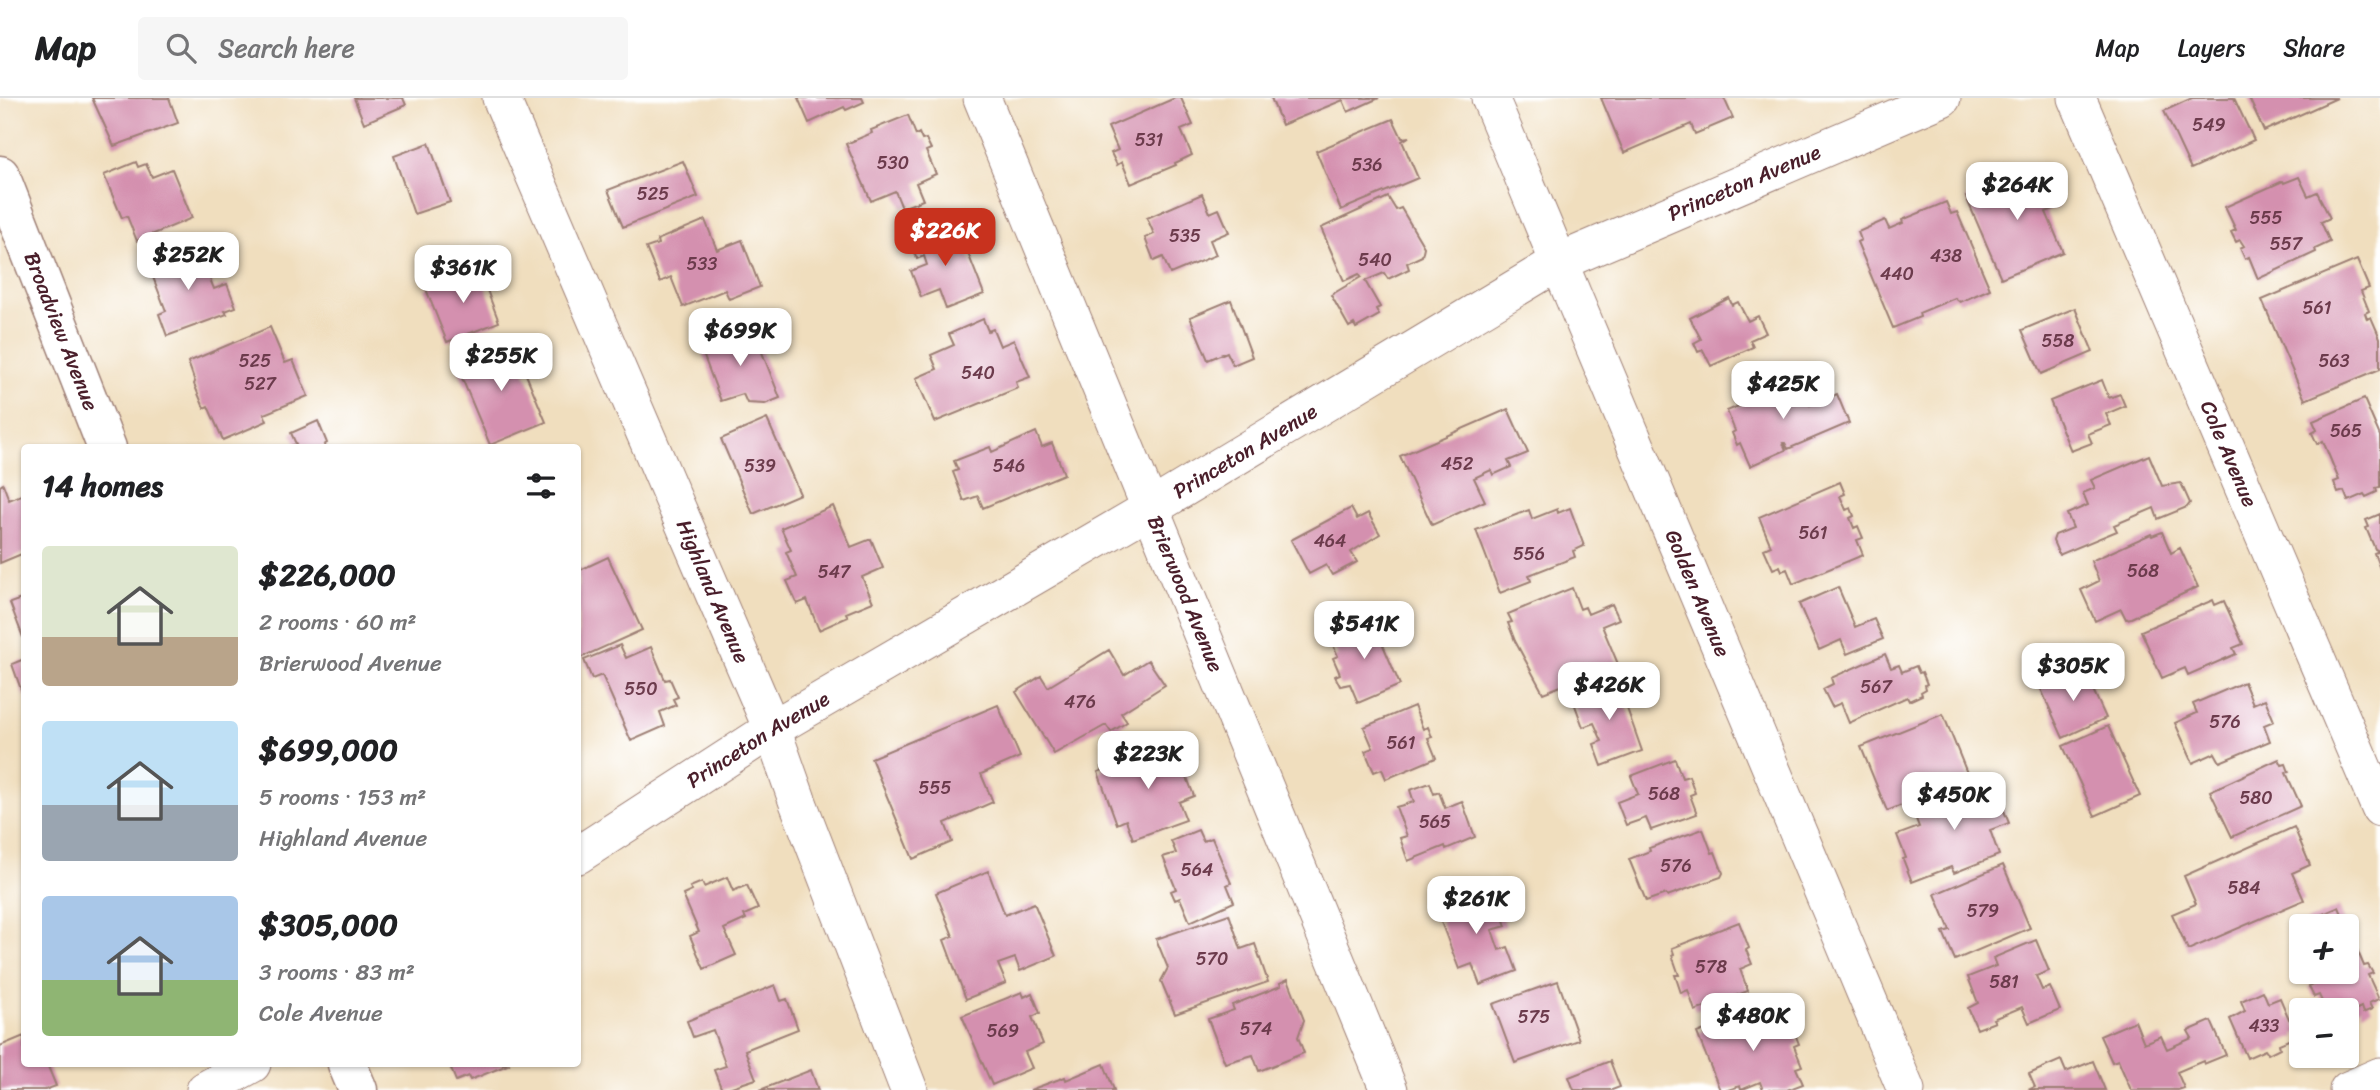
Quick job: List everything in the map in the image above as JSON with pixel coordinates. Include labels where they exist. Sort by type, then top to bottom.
[{"type":"street","name":"Highland Avenue","points":[[501,98],[772,729],[909,1090]]},
{"type":"street","name":"Brierwood Avenue","points":[[982,98],[1390,1090]]},
{"type":"street","name":"Golden Avenue","points":[[1490,98],[1906,1090]]},
{"type":"street","name":"Princeton Avenue","points":[[581,853],[772,729],[1151,508],[1559,262],[1942,98]]},
{"type":"street","name":"Cole Avenue","points":[[2077,98],[2380,808]]},
{"type":"street","name":"Broadview Avenue","points":[[0,176],[105,444]]},
{"type":"street","points":[[205,1090],[247,1067]]},
{"type":"street","points":[[348,1067],[358,1090]]},
{"type":"street","points":[[2348,1090],[2380,1076]]},
{"type":"building","points":[[92,98],[169,98],[178,123],[114,146]]},
{"type":"building","points":[[354,98],[403,98],[406,105],[364,123]]},
{"type":"building","points":[[798,98],[862,98],[864,102],[846,110],[844,107],[809,123]]},
{"type":"building","points":[[1175,98],[1181,98],[1193,125],[1181,130],[1192,155],[1175,163],[1176,165],[1131,184],[1122,162],[1117,165],[1111,153],[1118,150],[1108,127]]},
{"type":"building","points":[[1271,98],[1379,98],[1348,112],[1343,100],[1282,125]]},
{"type":"building","points":[[1601,98],[1724,98],[1733,118],[1695,134],[1691,124],[1624,153]]},
{"type":"building","points":[[2192,98],[2234,98],[2254,140],[2191,169],[2164,111]]},
{"type":"building","points":[[2249,98],[2337,98],[2264,131]]},
{"type":"building","points":[[908,115],[916,135],[919,133],[922,140],[926,139],[931,149],[926,151],[936,174],[916,183],[923,200],[902,208],[895,191],[871,201],[846,144]]},
{"type":"building","points":[[1393,119],[1402,138],[1409,137],[1402,141],[1418,178],[1341,210],[1316,151]]},
{"type":"building","points":[[429,143],[450,202],[414,214],[394,156]]},
{"type":"building","points":[[683,161],[698,197],[623,227],[608,190]]},
{"type":"building","points":[[136,162],[138,167],[146,164],[152,177],[172,169],[192,218],[137,241],[127,216],[122,218],[104,175]]},
{"type":"building","points":[[2029,170],[2031,175],[2042,171],[2058,207],[2046,212],[2063,252],[2001,278],[1966,197]]},
{"type":"building","points":[[2299,177],[2308,196],[2317,192],[2330,218],[2321,222],[2330,242],[2315,249],[2316,252],[2258,279],[2249,257],[2245,259],[2240,248],[2244,246],[2240,240],[2236,242],[2231,232],[2236,230],[2225,207],[2283,181],[2284,183]]},
{"type":"building","points":[[1202,194],[1210,213],[1219,209],[1229,232],[1210,240],[1216,255],[1170,274],[1163,257],[1154,261],[1145,238],[1154,234],[1147,218]]},
{"type":"building","points":[[1388,197],[1396,210],[1401,208],[1424,247],[1422,256],[1407,263],[1409,269],[1388,279],[1384,273],[1365,281],[1380,307],[1376,309],[1379,315],[1356,328],[1354,324],[1349,327],[1331,295],[1361,277],[1359,274],[1344,281],[1321,228]]},
{"type":"building","points":[[1946,202],[1951,214],[1957,212],[1990,289],[1960,302],[1955,298],[1919,313],[1920,317],[1893,328],[1857,242],[1861,240],[1858,232],[1885,220],[1889,229],[1903,223],[1902,220]]},
{"type":"building","points":[[705,220],[717,250],[742,240],[760,287],[729,299],[725,290],[683,307],[671,277],[660,282],[646,248],[658,244],[657,240]]},
{"type":"building","points":[[944,224],[951,242],[962,238],[984,294],[946,309],[939,290],[921,297],[911,271],[927,265],[924,256],[917,259],[909,238]]},
{"type":"building","points":[[197,246],[214,289],[227,284],[236,307],[225,311],[227,314],[167,336],[159,314],[166,311],[148,264]]},
{"type":"building","points":[[2357,260],[2369,288],[2361,291],[2369,311],[2365,313],[2367,319],[2371,317],[2380,338],[2380,369],[2305,400],[2262,300]]},
{"type":"building","points":[[479,269],[499,322],[447,342],[426,289]]},
{"type":"building","points":[[1729,298],[1732,305],[1738,302],[1748,321],[1758,316],[1766,333],[1750,340],[1753,347],[1711,366],[1703,350],[1698,352],[1694,343],[1701,339],[1690,318]]},
{"type":"building","points":[[1231,300],[1252,357],[1233,365],[1227,352],[1208,360],[1190,317]]},
{"type":"building","points":[[2075,308],[2093,352],[2041,374],[2022,330]]},
{"type":"building","points":[[983,319],[988,331],[993,329],[1000,346],[1014,340],[1030,377],[1016,382],[1018,388],[935,422],[916,378],[937,369],[931,355],[954,345],[949,334]]},
{"type":"building","points":[[270,327],[285,363],[293,360],[308,396],[264,414],[267,421],[223,440],[208,406],[204,408],[188,362]]},
{"type":"building","points":[[752,327],[780,398],[765,404],[747,403],[743,394],[721,401],[700,346]]},
{"type":"building","points":[[512,341],[546,422],[490,444],[456,364]]},
{"type":"building","points":[[1799,380],[1810,405],[1837,394],[1849,423],[1788,449],[1783,443],[1786,450],[1750,466],[1740,443],[1737,445],[1727,411]]},
{"type":"building","points":[[2102,380],[2109,398],[2120,394],[2125,406],[2106,414],[2111,425],[2088,434],[2092,443],[2071,451],[2050,401]]},
{"type":"building","points":[[2364,399],[2380,436],[2380,487],[2376,488],[2377,492],[2366,497],[2364,494],[2348,501],[2344,491],[2338,493],[2334,482],[2339,480],[2323,441],[2317,444],[2312,433],[2317,430],[2313,421]]},
{"type":"building","points":[[1508,409],[1528,453],[1508,461],[1511,467],[1493,475],[1491,470],[1474,478],[1485,501],[1432,525],[1400,456]]},
{"type":"building","points":[[767,419],[800,494],[753,514],[721,439]]},
{"type":"building","points":[[318,421],[327,443],[296,444],[291,433]]},
{"type":"building","points":[[1036,432],[1042,447],[1052,443],[1064,474],[983,508],[978,496],[964,501],[953,472],[958,470],[954,461],[990,447],[992,452]]},
{"type":"building","points":[[2149,455],[2162,486],[2181,483],[2190,503],[2187,507],[2158,519],[2154,508],[2114,525],[2117,531],[2059,555],[2053,541],[2055,535],[2073,528],[2067,514],[2088,505],[2083,493],[2095,488],[2091,480]]},
{"type":"building","points":[[1840,482],[1845,494],[1840,496],[1846,510],[1851,508],[1854,516],[1850,518],[1854,528],[1858,526],[1863,538],[1857,540],[1863,555],[1793,584],[1787,569],[1782,571],[1780,566],[1773,569],[1764,549],[1771,546],[1759,517]]},
{"type":"building","points":[[3,484],[9,500],[21,495],[21,554],[0,563],[0,486]]},
{"type":"building","points":[[833,506],[851,547],[871,539],[883,568],[862,577],[873,602],[846,613],[848,617],[819,630],[807,600],[797,604],[787,581],[797,577],[786,552],[791,550],[781,528]]},
{"type":"building","points":[[1351,508],[1357,519],[1368,513],[1380,534],[1351,552],[1357,562],[1332,575],[1326,565],[1309,574],[1291,540]]},
{"type":"building","points":[[1570,508],[1584,546],[1573,551],[1575,557],[1529,575],[1531,581],[1500,593],[1476,530],[1529,510],[1532,519],[1557,509],[1558,513]]},
{"type":"building","points":[[2380,514],[2380,569],[2374,553],[2379,551],[2375,549],[2366,528],[2369,527],[2366,520]]},
{"type":"building","points":[[2162,532],[2171,553],[2180,548],[2198,587],[2131,618],[2126,619],[2121,609],[2095,621],[2081,590],[2099,581],[2091,561],[2151,534],[2152,536]]},
{"type":"building","points":[[608,557],[642,630],[581,658],[581,570]]},
{"type":"building","points":[[1838,587],[1855,627],[1874,619],[1883,639],[1847,654],[1841,640],[1819,650],[1799,604]]},
{"type":"building","points":[[1572,588],[1580,609],[1585,607],[1588,614],[1612,604],[1619,619],[1602,626],[1618,664],[1543,693],[1515,641],[1508,623],[1512,622],[1508,614]]},
{"type":"building","points":[[21,599],[21,632],[10,603]]},
{"type":"building","points":[[2213,600],[2215,605],[2224,601],[2243,644],[2233,648],[2236,654],[2188,675],[2185,668],[2162,678],[2141,631]]},
{"type":"building","points":[[1376,618],[1386,643],[1383,645],[1400,685],[1358,703],[1350,684],[1340,686],[1335,676],[1340,674],[1333,658],[1338,656],[1330,638]]},
{"type":"building","points":[[620,645],[626,658],[651,647],[665,680],[670,679],[678,697],[673,699],[676,705],[660,712],[665,726],[631,741],[602,675],[592,679],[584,660]]},
{"type":"building","points":[[1109,650],[1124,675],[1148,660],[1165,685],[1121,713],[1127,722],[1111,732],[1106,725],[1054,754],[1016,692],[1041,676],[1048,687]]},
{"type":"building","points":[[1885,654],[1891,668],[1899,665],[1902,672],[1916,666],[1919,673],[1922,672],[1927,684],[1926,689],[1921,692],[1922,695],[1909,701],[1907,697],[1849,723],[1841,703],[1832,707],[1823,689],[1833,684],[1831,678]]},
{"type":"building","points":[[21,660],[21,690],[12,664]]},
{"type":"building","points":[[2083,668],[2106,718],[2063,738],[2040,687]]},
{"type":"building","points":[[1617,680],[1642,751],[1602,766],[1594,744],[1602,741],[1594,723],[1583,727],[1572,697]]},
{"type":"building","points":[[2244,682],[2253,704],[2265,699],[2274,721],[2264,725],[2270,741],[2220,762],[2215,753],[2193,763],[2175,723],[2197,713],[2193,704]]},
{"type":"building","points":[[998,705],[1020,757],[981,774],[993,802],[945,823],[952,842],[913,859],[871,758]]},
{"type":"building","points":[[1414,706],[1423,729],[1428,727],[1432,737],[1428,738],[1436,758],[1386,779],[1382,769],[1374,772],[1365,751],[1373,748],[1364,727]]},
{"type":"building","points":[[1943,714],[1969,778],[1887,811],[1861,747]]},
{"type":"building","points":[[2108,726],[2140,796],[2095,816],[2063,746]]},
{"type":"building","points":[[1174,743],[1194,796],[1179,802],[1186,820],[1133,839],[1126,820],[1117,824],[1098,772],[1103,770],[1102,767],[1124,762]]},
{"type":"building","points":[[1675,759],[1682,778],[1689,776],[1695,793],[1690,795],[1697,814],[1651,830],[1646,818],[1626,825],[1617,802],[1638,794],[1631,776]]},
{"type":"building","points":[[2279,759],[2282,765],[2286,764],[2289,772],[2286,773],[2301,806],[2232,837],[2210,791]]},
{"type":"building","points":[[1991,779],[2009,823],[1990,830],[1999,855],[1954,873],[1951,867],[1912,882],[1897,835],[1919,827],[1913,811]]},
{"type":"building","points":[[1430,783],[1434,794],[1439,792],[1445,808],[1462,801],[1475,837],[1408,861],[1400,838],[1407,836],[1396,807],[1414,802],[1410,790]]},
{"type":"building","points":[[2294,827],[2310,865],[2292,873],[2304,900],[2188,950],[2172,914],[2196,904],[2184,876]]},
{"type":"building","points":[[1703,829],[1723,873],[1721,877],[1646,901],[1629,859],[1650,851],[1649,848]]},
{"type":"building","points":[[1198,830],[1203,841],[1212,838],[1231,883],[1227,885],[1234,902],[1190,922],[1180,898],[1175,900],[1171,891],[1176,889],[1163,857],[1176,853],[1171,841]]},
{"type":"building","points":[[2003,865],[2030,928],[1955,960],[1943,932],[1950,930],[1935,894]]},
{"type":"building","points":[[988,871],[1005,915],[1034,903],[1056,956],[1020,971],[1015,958],[998,964],[1006,983],[966,999],[944,940],[953,936],[936,893]]},
{"type":"building","points":[[727,877],[733,891],[747,885],[758,909],[744,915],[746,919],[724,929],[736,955],[704,969],[690,936],[699,932],[683,895],[692,891],[690,887],[702,882],[704,887]]},
{"type":"building","points":[[1475,890],[1481,906],[1497,900],[1506,926],[1492,930],[1499,950],[1508,947],[1517,971],[1480,985],[1472,964],[1459,969],[1441,922],[1444,920],[1438,903]]},
{"type":"building","points":[[2339,907],[2342,914],[2323,914]]},
{"type":"building","points":[[1229,914],[1241,949],[1255,944],[1268,982],[1175,1014],[1161,981],[1168,968],[1156,939]]},
{"type":"building","points":[[1739,922],[1752,964],[1740,969],[1748,991],[1695,1011],[1688,990],[1681,993],[1675,975],[1679,975],[1672,948]]},
{"type":"building","points":[[2036,940],[2049,971],[2036,976],[2042,990],[2050,987],[2060,1010],[2029,1023],[2022,1007],[1977,1029],[1968,1008],[1978,1003],[1968,977],[1996,966],[1993,958]]},
{"type":"building","points":[[2359,954],[2364,966],[2368,965],[2373,973],[2368,975],[2379,999],[2369,1003],[2372,1009],[2363,1013],[2361,1007],[2359,1008],[2359,998],[2320,998],[2319,995],[2314,997],[2309,987],[2316,984],[2359,984]]},
{"type":"building","points":[[1288,979],[1304,1020],[1298,1037],[1304,1053],[1259,1071],[1253,1055],[1225,1063],[1208,1019],[1234,1010],[1232,1005],[1281,986],[1280,983]]},
{"type":"building","points":[[1558,981],[1579,1040],[1515,1063],[1493,1004]]},
{"type":"building","points":[[775,985],[781,1001],[787,999],[798,1029],[745,1050],[756,1079],[722,1090],[714,1070],[726,1066],[713,1030],[693,1037],[687,1021]]},
{"type":"building","points":[[2263,991],[2268,1003],[2280,998],[2289,1019],[2289,1040],[2279,1044],[2280,1048],[2268,1054],[2265,1050],[2247,1058],[2230,1019],[2245,1011],[2241,1001]]},
{"type":"building","points":[[1022,992],[1024,997],[1032,993],[1040,1013],[1032,1017],[1043,1044],[1025,1052],[1032,1068],[992,1085],[962,1016]]},
{"type":"building","points":[[1778,1006],[1786,1026],[1791,1024],[1799,1044],[1794,1046],[1802,1066],[1796,1068],[1803,1084],[1787,1090],[1763,1090],[1760,1082],[1741,1090],[1740,1086],[1720,1090],[1697,1033],[1731,1019],[1733,1025]]},
{"type":"building","points":[[2135,1021],[2144,1043],[2161,1036],[2167,1049],[2192,1038],[2188,1031],[2211,1021],[2226,1055],[2177,1072],[2184,1088],[2131,1090],[2118,1060],[2112,1062],[2100,1036]]},
{"type":"building","points":[[21,1037],[21,1067],[48,1067],[56,1086],[45,1090],[0,1090],[0,1046]]},
{"type":"building","points":[[2061,1060],[2066,1072],[2093,1061],[2105,1090],[2028,1090],[2035,1087],[2029,1074]]},
{"type":"building","points":[[1610,1061],[1620,1087],[1612,1090],[1574,1090],[1569,1077]]},
{"type":"building","points":[[1104,1064],[1114,1090],[1030,1090],[1065,1077],[1066,1080]]},
{"type":"building","points":[[450,1067],[502,1067],[470,1080],[468,1076],[456,1081]]},
{"type":"building","points":[[811,1070],[818,1090],[760,1090]]}]
